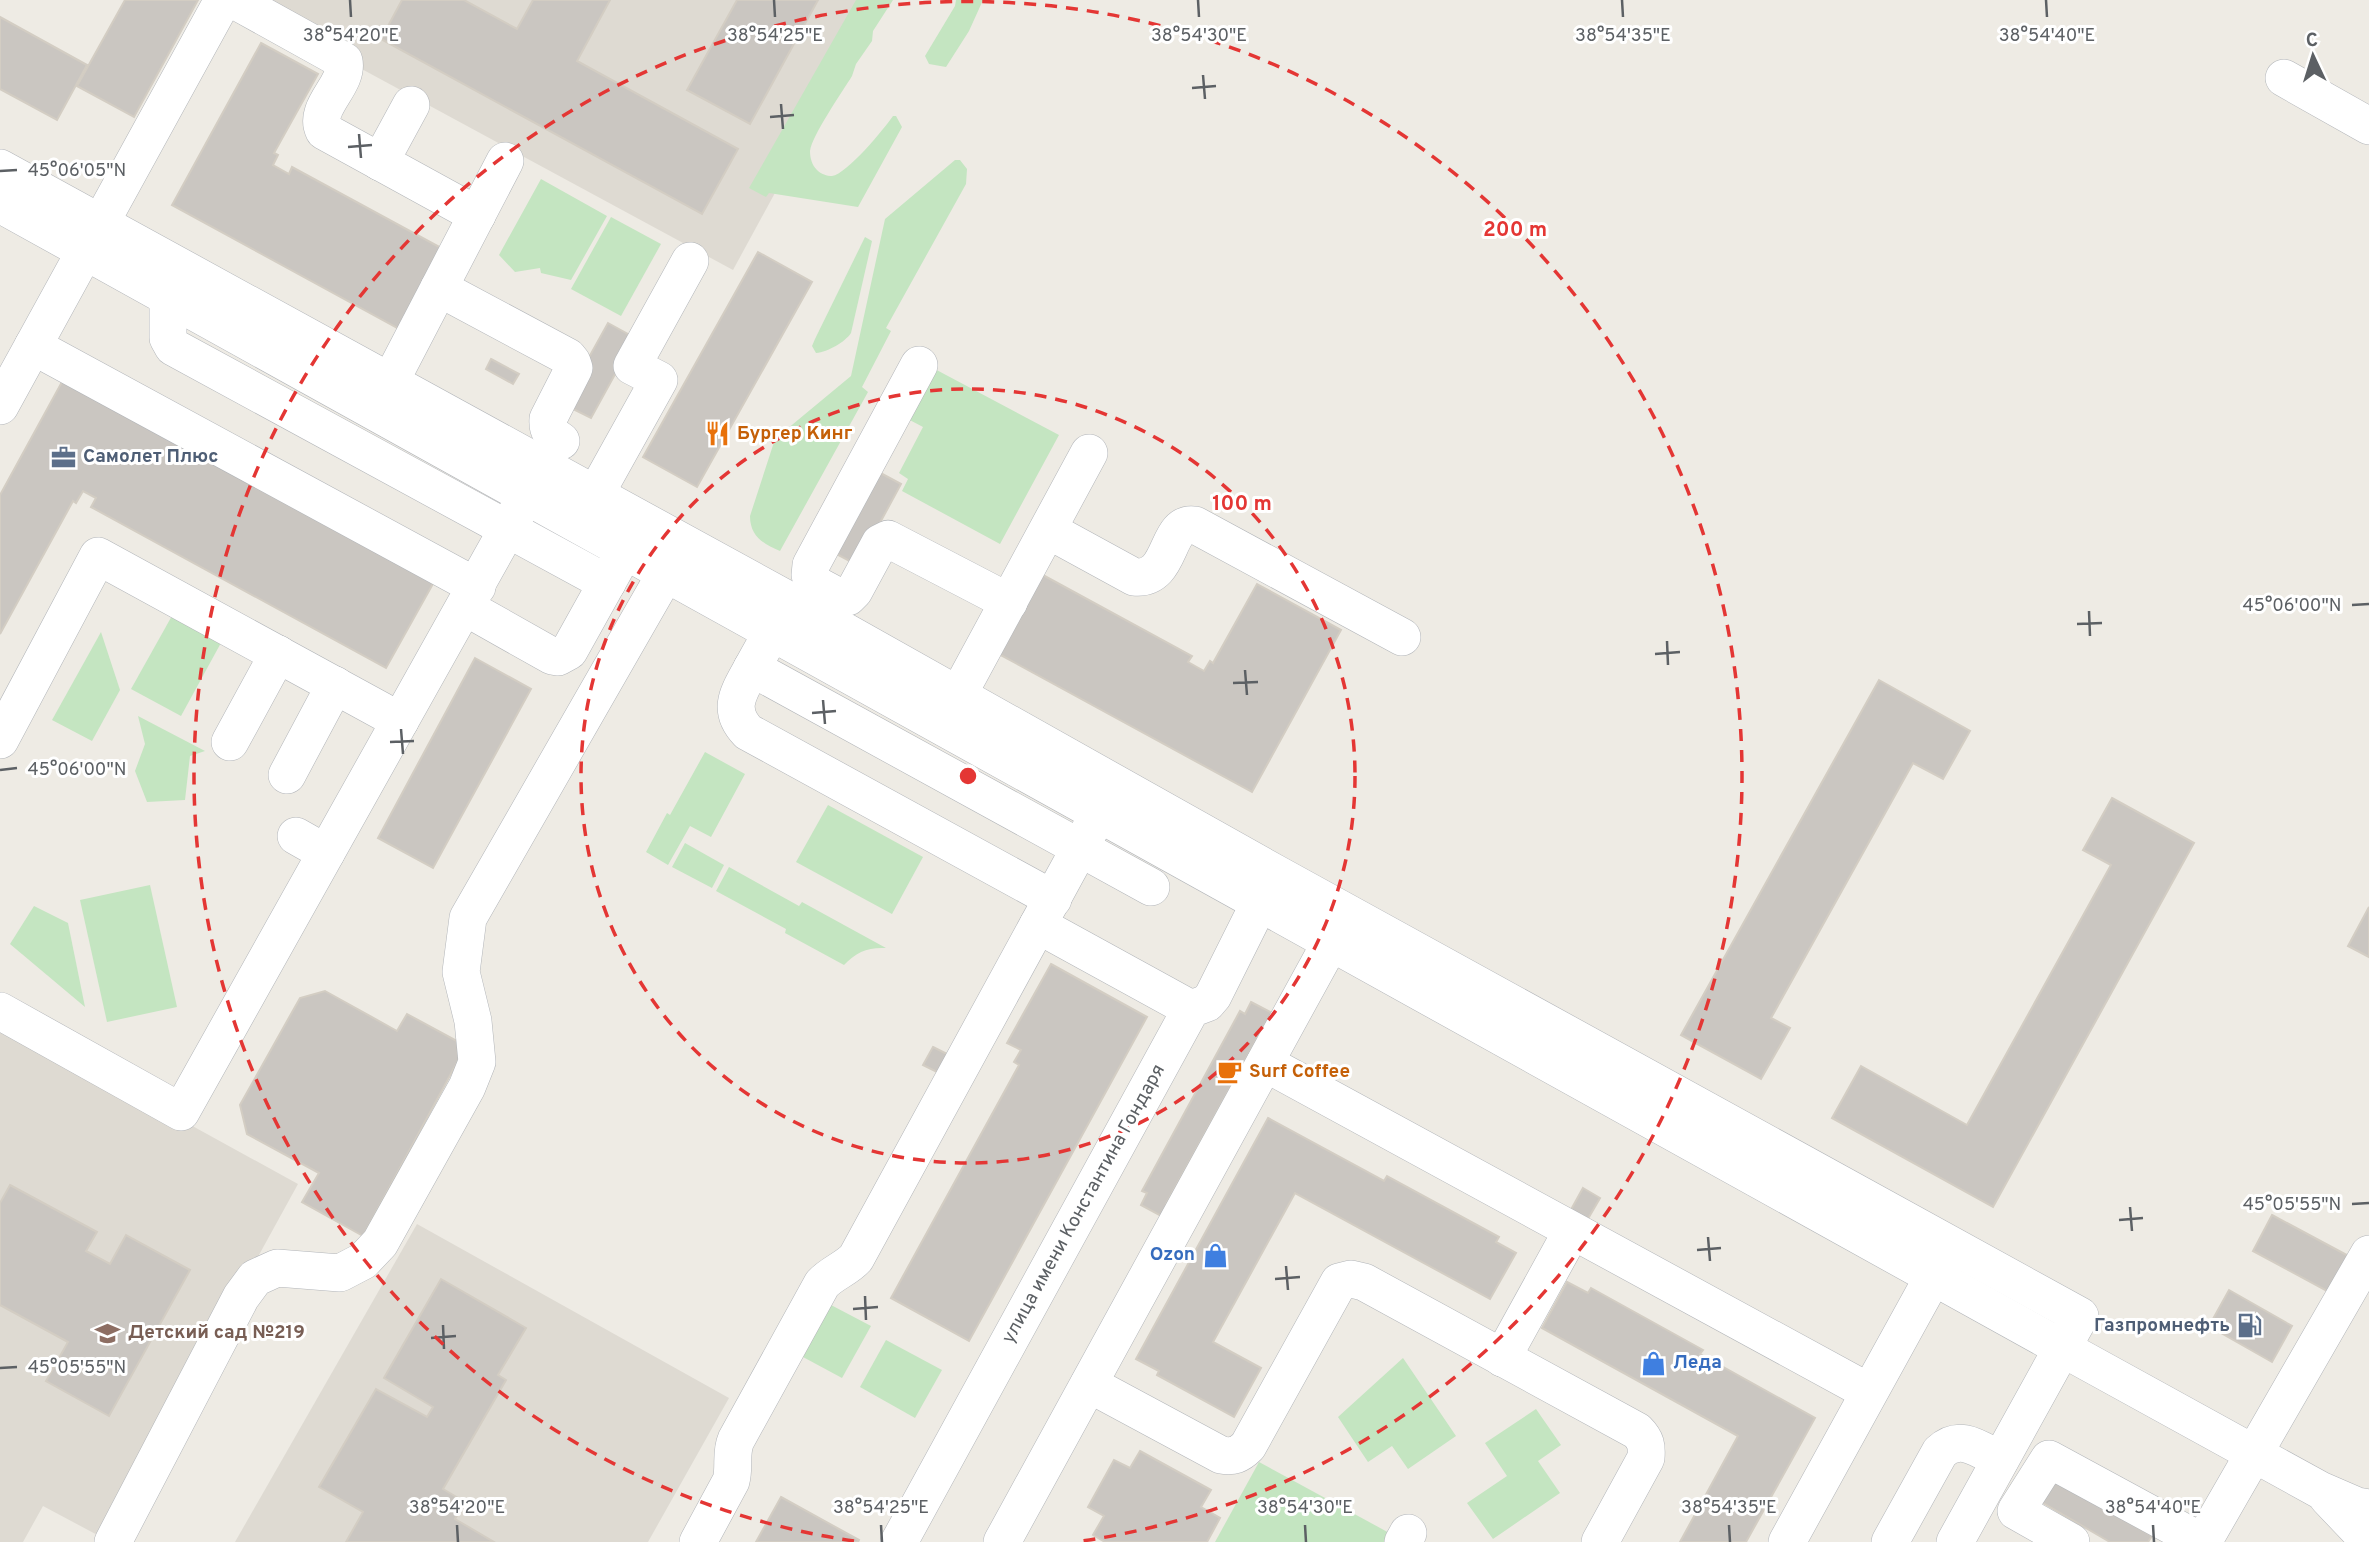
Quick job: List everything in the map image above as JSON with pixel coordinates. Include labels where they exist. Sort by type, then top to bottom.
[{"type":"street","points":[[0,406],[223,0]]},
{"type":"street","points":[[234,0],[344,61],[344,73],[321,118],[324,131],[477,215]]},
{"type":"street","points":[[2284,78],[2369,126]]},
{"type":"street","points":[[380,162],[411,105]]},
{"type":"street","points":[[390,382],[506,162]]},
{"type":"street","points":[[0,168],[168,297],[553,454]]},
{"type":"street","points":[[0,204],[93,237],[390,382],[553,454],[595,495],[818,602],[958,695],[1267,888],[1331,943],[2320,1490],[2357,1506],[2369,1508]]},
{"type":"street","points":[[595,495],[659,380],[632,366],[690,261]]},
{"type":"street","points":[[439,288],[568,357],[572,362],[574,368],[548,419],[547,427],[553,454],[625,551],[1099,813],[1267,888],[2080,1315],[1955,1542]]},
{"type":"street","points":[[168,297],[168,338],[173,347],[607,583]]},
{"type":"street","points":[[33,346],[471,597],[552,656],[569,651],[625,551]]},
{"type":"street","points":[[818,602],[810,575],[811,565],[919,365]]},
{"type":"street","points":[[958,695],[1089,453]]},
{"type":"street","points":[[0,1012],[181,1112],[311,844],[400,720],[553,454]]},
{"type":"street","points":[[1048,530],[1134,577],[1142,578],[1156,572],[1180,529],[1190,524],[1195,525],[1402,637]]},
{"type":"street","points":[[818,602],[848,597],[854,591],[880,543],[888,539],[1009,602]]},
{"type":"street","points":[[0,740],[98,556],[400,720]]},
{"type":"street","points":[[818,602],[843,557]]},
{"type":"street","points":[[113,1542],[241,1297],[255,1278],[277,1268],[340,1273],[363,1261],[380,1243],[467,1087],[477,1062],[473,1021],[461,972],[468,918],[666,573]]},
{"type":"street","points":[[772,632],[737,696],[736,709],[743,742],[948,854],[1046,912],[1191,1009]]},
{"type":"street","points":[[230,742],[278,654]]},
{"type":"street","points":[[752,668],[1151,887]]},
{"type":"street","points":[[287,775],[334,685]]},
{"type":"street","points":[[698,1542],[732,1481],[732,1451],[736,1440],[785,1368],[821,1284],[828,1275],[849,1265],[856,1258],[1099,813]]},
{"type":"street","name":"улица имени Константина Гондаря","points":[[899,1542],[1191,1009],[1207,1003],[1213,996],[1267,888]]},
{"type":"street","points":[[1015,1538],[1089,1384],[1331,943]]},
{"type":"street","points":[[1265,1063],[1869,1392]]},
{"type":"street","points":[[1496,1363],[1572,1231]]},
{"type":"street","points":[[2071,1542],[2016,1511],[2049,1459],[2203,1542],[2369,1254]]},
{"type":"street","points":[[1787,1542],[1933,1277]]},
{"type":"street","points":[[1089,1384],[1220,1455],[1241,1454],[1248,1446],[1333,1290],[1339,1282],[1351,1279],[1364,1282],[1496,1363],[1637,1431],[1644,1438],[1646,1458],[1600,1542]]},
{"type":"street","points":[[1891,1542],[1940,1452],[1947,1446],[1959,1442],[1971,1444],[2000,1460]]},
{"type":"street","points":[[2320,1490],[2369,1541]]},
{"type":"shaded area","points":[[270,0],[880,0],[733,270],[262,15]]},
{"type":"shaded area","name":"Детский сад №219","points":[[0,1020],[298,1184],[103,1538],[43,1506],[23,1542],[0,1542]]},
{"type":"shaded area","points":[[417,1224],[729,1398],[648,1542],[235,1542]]},
{"type":"green space","points":[[856,0],[893,0],[816,135],[810,151],[814,166],[824,174],[832,176],[839,173],[856,160],[893,116],[896,116],[902,127],[858,207],[769,193],[766,197],[749,188]]},
{"type":"green space","points":[[956,0],[983,0],[969,31],[946,67],[929,64],[925,56]]},
{"type":"green space","points":[[955,160],[960,160],[967,169],[966,184],[886,328],[891,331],[862,387],[868,392],[780,551],[763,542],[755,534],[750,516],[775,439],[851,376],[885,219]]},
{"type":"green space","points":[[541,179],[607,216],[571,280],[541,273],[540,268],[515,272],[499,255]]},
{"type":"green space","points":[[611,217],[661,244],[621,316],[571,289]]},
{"type":"green space","points":[[865,237],[872,241],[851,333],[836,346],[816,353],[812,346]]},
{"type":"green space","points":[[931,367],[1059,435],[1000,544],[902,491],[908,479],[899,473],[923,427],[904,417]]},
{"type":"green space","points":[[173,614],[222,641],[181,716],[131,689]]},
{"type":"green space","points":[[101,632],[120,690],[92,741],[52,720]]},
{"type":"green space","points":[[138,716],[205,751],[190,756],[185,800],[147,802],[135,771],[145,744]]},
{"type":"green space","points":[[705,752],[745,774],[711,837],[690,826],[668,865],[646,852]]},
{"type":"green space","points":[[828,805],[923,857],[892,914],[796,862]]},
{"type":"green space","points":[[685,843],[724,865],[712,888],[672,867]]},
{"type":"green space","points":[[729,867],[799,906],[802,902],[886,948],[863,951],[844,965],[785,933],[786,929],[716,891]]},
{"type":"green space","points":[[150,885],[177,1007],[107,1022],[80,900]]},
{"type":"green space","points":[[34,906],[68,923],[85,1007],[10,944]]},
{"type":"green space","points":[[831,1305],[871,1326],[842,1378],[803,1357]]},
{"type":"green space","points":[[886,1340],[942,1370],[915,1418],[860,1387]]},
{"type":"green space","points":[[1403,1358],[1456,1436],[1408,1469],[1392,1446],[1368,1462],[1338,1417]]},
{"type":"green space","points":[[1536,1409],[1561,1445],[1538,1461],[1560,1493],[1493,1539],[1467,1503],[1507,1476],[1485,1443]]},
{"type":"green space","points":[[1259,1462],[1393,1535],[1390,1542],[1215,1542]]},
{"type":"building","points":[[125,0],[198,0],[134,117],[77,86]]},
{"type":"building","points":[[402,0],[464,0],[517,29],[533,0],[610,0],[577,61],[738,149],[702,214],[381,39]]},
{"type":"building","points":[[737,0],[818,0],[750,124],[687,90]]},
{"type":"building","points":[[0,17],[87,65],[57,120],[0,89]]},
{"type":"building","points":[[261,43],[318,74],[274,153],[278,155],[273,165],[289,174],[292,167],[443,249],[399,329],[172,205]]},
{"type":"building","points":[[758,252],[812,282],[697,487],[643,457]]},
{"type":"building","points":[[608,323],[635,338],[591,418],[563,404]]},
{"type":"building","points":[[491,359],[519,374],[513,384],[486,369]]},
{"type":"building","points":[[63,380],[434,582],[386,668],[91,507],[96,498],[83,491],[76,503],[73,501],[0,634],[0,495]]},
{"type":"building","points":[[873,469],[901,484],[857,565],[829,550]]},
{"type":"building","points":[[1041,574],[1192,656],[1188,662],[1204,671],[1210,661],[1213,663],[1257,584],[1341,630],[1252,792],[997,653]]},
{"type":"building","points":[[475,658],[531,689],[433,868],[378,838]]},
{"type":"building","points":[[1879,680],[1970,731],[1943,779],[1913,763],[1771,1018],[1790,1028],[1761,1079],[1681,1035]]},
{"type":"building","points":[[2112,798],[2194,843],[1993,1207],[1832,1118],[1861,1066],[1967,1125],[2111,865],[2083,850]]},
{"type":"building","points":[[2369,907],[2369,957],[2348,946]]},
{"type":"building","points":[[1051,964],[1147,1017],[969,1341],[891,1298],[1019,1065],[1014,1062],[1021,1050],[1007,1043]]},
{"type":"building","points":[[325,991],[397,1031],[407,1014],[466,1046],[363,1236],[302,1202],[319,1173],[247,1134],[240,1105],[300,998]]},
{"type":"building","points":[[1251,1002],[1274,1014],[1267,1026],[1265,1024],[1166,1204],[1169,1205],[1163,1217],[1141,1205],[1147,1193],[1142,1191],[1240,1011],[1245,1014]]},
{"type":"building","points":[[933,1047],[953,1057],[943,1075],[923,1065]]},
{"type":"building","points":[[1268,1118],[1384,1181],[1387,1176],[1499,1237],[1496,1242],[1516,1253],[1490,1299],[1295,1193],[1213,1342],[1261,1368],[1234,1417],[1157,1375],[1159,1371],[1136,1359]]},
{"type":"building","points":[[10,1185],[97,1232],[86,1251],[110,1264],[126,1235],[190,1270],[109,1416],[46,1381],[68,1342],[0,1305],[0,1203]]},
{"type":"building","points":[[1583,1188],[1600,1198],[1585,1224],[1568,1215]]},
{"type":"building","points":[[2272,1215],[2369,1267],[2355,1306],[2253,1251]]},
{"type":"building","points":[[441,1279],[526,1328],[498,1375],[506,1380],[443,1489],[465,1502],[455,1519],[494,1542],[346,1542],[363,1512],[319,1487],[376,1389],[427,1417],[433,1407],[384,1378]]},
{"type":"building","points":[[1567,1282],[1588,1293],[1591,1288],[1703,1350],[1700,1354],[1815,1418],[1746,1542],[1680,1542],[1738,1436],[1542,1328]]},
{"type":"building","name":"Газпромнефть","points":[[2229,1290],[2292,1326],[2272,1362],[2209,1326]]},
{"type":"building","points":[[1140,1451],[1211,1490],[1201,1507],[1220,1518],[1207,1542],[1105,1542],[1093,1535],[1104,1516],[1088,1507],[1114,1460],[1130,1468]]},
{"type":"building","points":[[2052,1478],[2152,1536],[2148,1542],[2110,1542],[2038,1500]]},
{"type":"building","points":[[781,1497],[859,1540],[858,1542],[756,1542]]},
{"type":"place","name":"Бургер Кинг","points":[[717,434]]},
{"type":"place","name":"Самолет Плюс","points":[[63,457]]},
{"type":"place","name":"Surf Coffee","points":[[1229,1072]]},
{"type":"place","name":"Ozon","points":[[1215,1255]]},
{"type":"place","name":"Газпромнефть","points":[[2250,1326]]},
{"type":"place","name":"Детский сад №219","points":[[108,1333]]},
{"type":"place","name":"Леда","points":[[1653,1363]]}]
